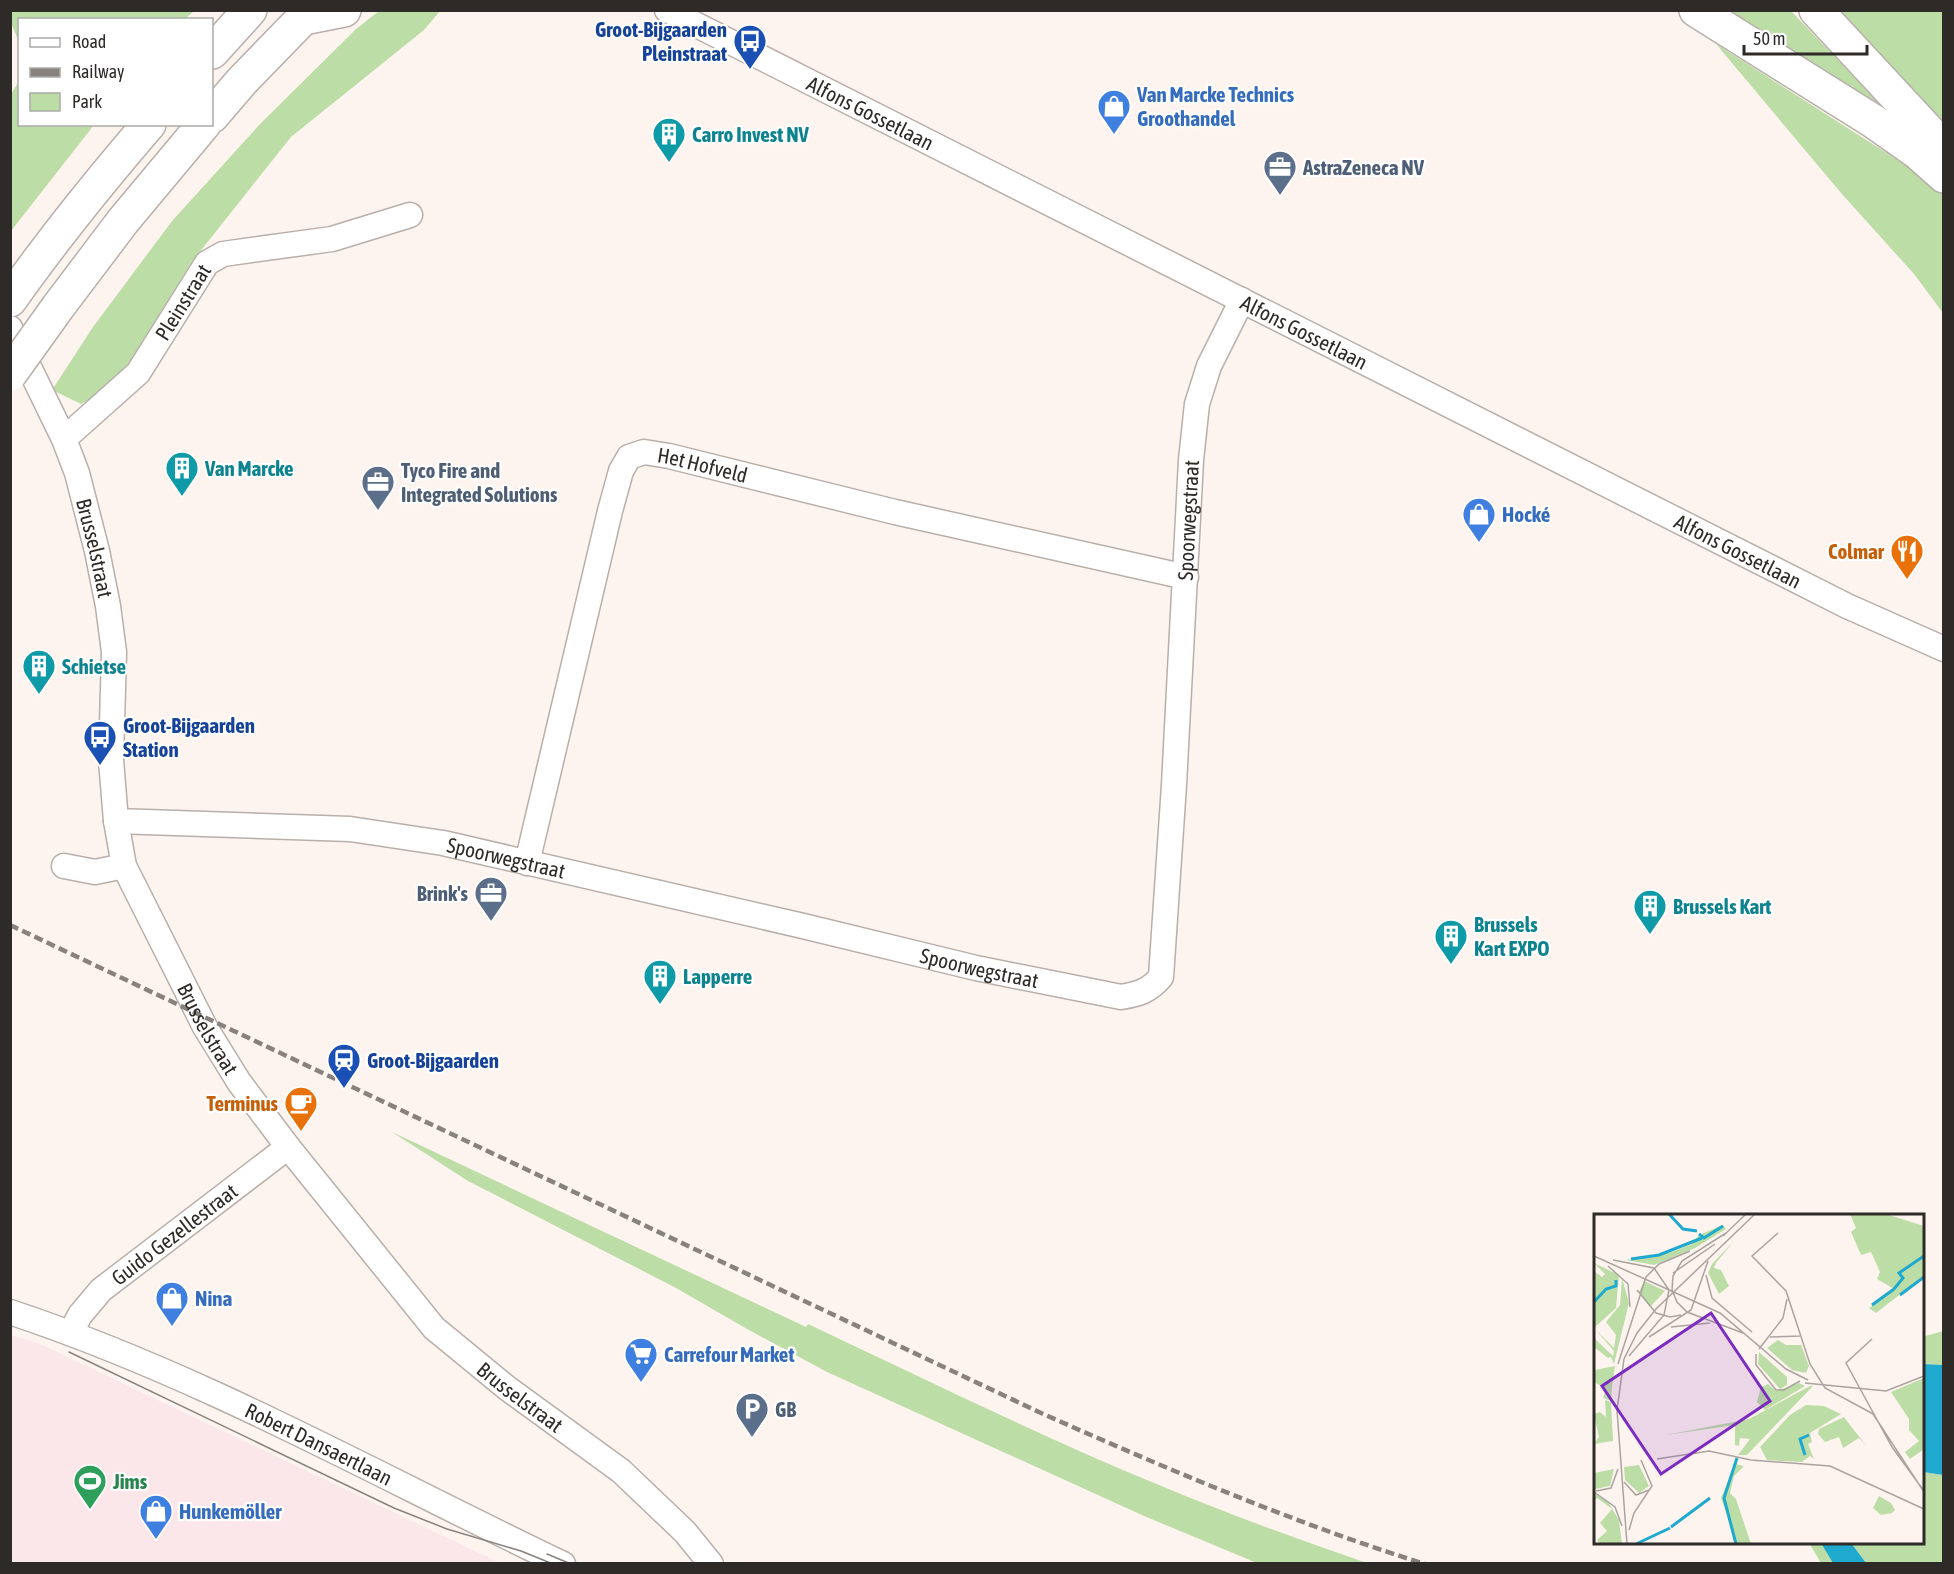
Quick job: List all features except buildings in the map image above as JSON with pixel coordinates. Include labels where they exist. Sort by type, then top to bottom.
[{"type":"highway","points":[[213,115],[242,81],[307,14],[344,10]]},
{"type":"highway","points":[[1696,10],[1873,121],[1917,152],[1944,176]]},
{"type":"highway","points":[[1816,10],[1944,148]]},
{"type":"highway","points":[[213,51],[244,14]]},
{"type":"highway","points":[[10,300],[38,261],[146,126]]},
{"type":"highway","points":[[10,374],[123,221],[202,126]]},
{"type":"street","name":"Alfons Gossetlaan","points":[[667,10],[1847,606],[1944,650]]},
{"type":"street","name":"Pleinstraat","points":[[64,439],[138,373],[207,263],[223,254],[332,239],[410,215]]},
{"type":"street","name":"Spoorwegstraat","points":[[116,821],[350,829],[443,843],[976,968],[1121,997],[1140,994],[1152,987],[1161,977],[1191,460],[1197,404],[1209,366],[1242,300]]},
{"type":"street","name":"Brusselstraat","points":[[10,328],[64,439],[80,484],[97,551],[114,652],[111,760],[116,821],[124,866],[205,1027],[239,1082],[288,1147],[434,1328],[507,1388],[621,1471],[685,1532],[711,1563]]},
{"type":"street","name":"Het Hofveld","points":[[527,863],[610,511],[621,471],[629,457],[644,452],[669,456],[906,515],[1186,577]]},
{"type":"street","points":[[64,866],[95,872],[124,866]]},
{"type":"street","name":"Guido Gezellestraat","points":[[71,1332],[80,1315],[101,1290],[288,1147]]},
{"type":"street","name":"Robert Dansaertlaan","points":[[10,1296],[56,1314],[71,1332]]},
{"type":"street","name":"Robert Dansaertlaan","points":[[10,1312],[71,1332],[194,1383],[563,1563]]},
{"type":"shaded area","points":[[11,1335],[38,1343],[500,1563],[11,1563]]},
{"type":"green space","points":[[11,10],[194,10],[186,18],[18,18],[18,40],[11,23]]},
{"type":"green space","points":[[379,11],[440,11],[424,30],[291,137],[191,263],[124,371],[102,394],[81,404],[52,390],[93,327],[172,221],[260,124],[356,29]]},
{"type":"green space","points":[[1716,11],[1791,11],[1879,103],[1881,108]]},
{"type":"green space","points":[[1836,11],[1943,11],[1943,126]]},
{"type":"green space","points":[[1716,44],[1918,173],[1943,194],[1943,313],[1914,274],[1841,193]]},
{"type":"green space","points":[[18,83],[18,126],[93,126],[11,231],[11,94]]},
{"type":"green space","points":[[392,1132],[806,1327],[808,1324],[1070,1447],[1211,1506],[1367,1563],[1257,1563],[1144,1516],[827,1372],[676,1288],[468,1181]]},
{"type":"green space","points":[[1943,1331],[1943,1365],[1924,1364],[1924,1336]]},
{"type":"green space","points":[[1924,1472],[1943,1475],[1943,1563],[1821,1563],[1810,1544],[1924,1544]]},
{"type":"water","points":[[1924,1364],[1943,1365],[1943,1475],[1924,1472]]},
{"type":"water","points":[[1822,1544],[1852,1544],[1866,1563],[1833,1563]]},
{"type":"tram line","points":[[69,1352],[394,1508],[447,1529],[521,1551],[553,1564]]},
{"type":"tram line","points":[[547,1554],[571,1564]]},
{"type":"railway","points":[[10,925],[1041,1413],[1231,1494],[1327,1531],[1425,1564]]},
{"type":"place","name":"Groot-Bijgaarden Pleinstraat","points":[[750,70]]},
{"type":"place","name":"Van Marcke Technics Groothandel","points":[[1114,135]]},
{"type":"place","name":"Carro Invest NV","points":[[669,163]]},
{"type":"place","name":"AstraZeneca NV","points":[[1280,196]]},
{"type":"place","name":"Van Marcke","points":[[182,497]]},
{"type":"place","name":"Tyco Fire and Integrated Solutions","points":[[378,511]]},
{"type":"place","name":"Hocké","points":[[1479,543]]},
{"type":"place","name":"Colmar","points":[[1907,580]]},
{"type":"place","name":"Schietse","points":[[39,695]]},
{"type":"place","name":"Groot-Bijgaarden Station","points":[[100,766]]},
{"type":"place","name":"Brink's","points":[[491,922]]},
{"type":"place","name":"Brussels Kart","points":[[1650,935]]},
{"type":"place","name":"Brussels Kart EXPO","points":[[1451,965]]},
{"type":"place","name":"Lapperre","points":[[660,1005]]},
{"type":"place","name":"Groot-Bijgaarden","points":[[344,1089]]},
{"type":"place","name":"Terminus","points":[[301,1132]]},
{"type":"place","name":"Nina","points":[[172,1327]]},
{"type":"place","name":"Carrefour Market","points":[[641,1383]]},
{"type":"place","name":"GB","points":[[752,1438]]},
{"type":"place","name":"Jims","points":[[90,1510]]},
{"type":"place","name":"Hunkemöller","points":[[156,1540]]}]
